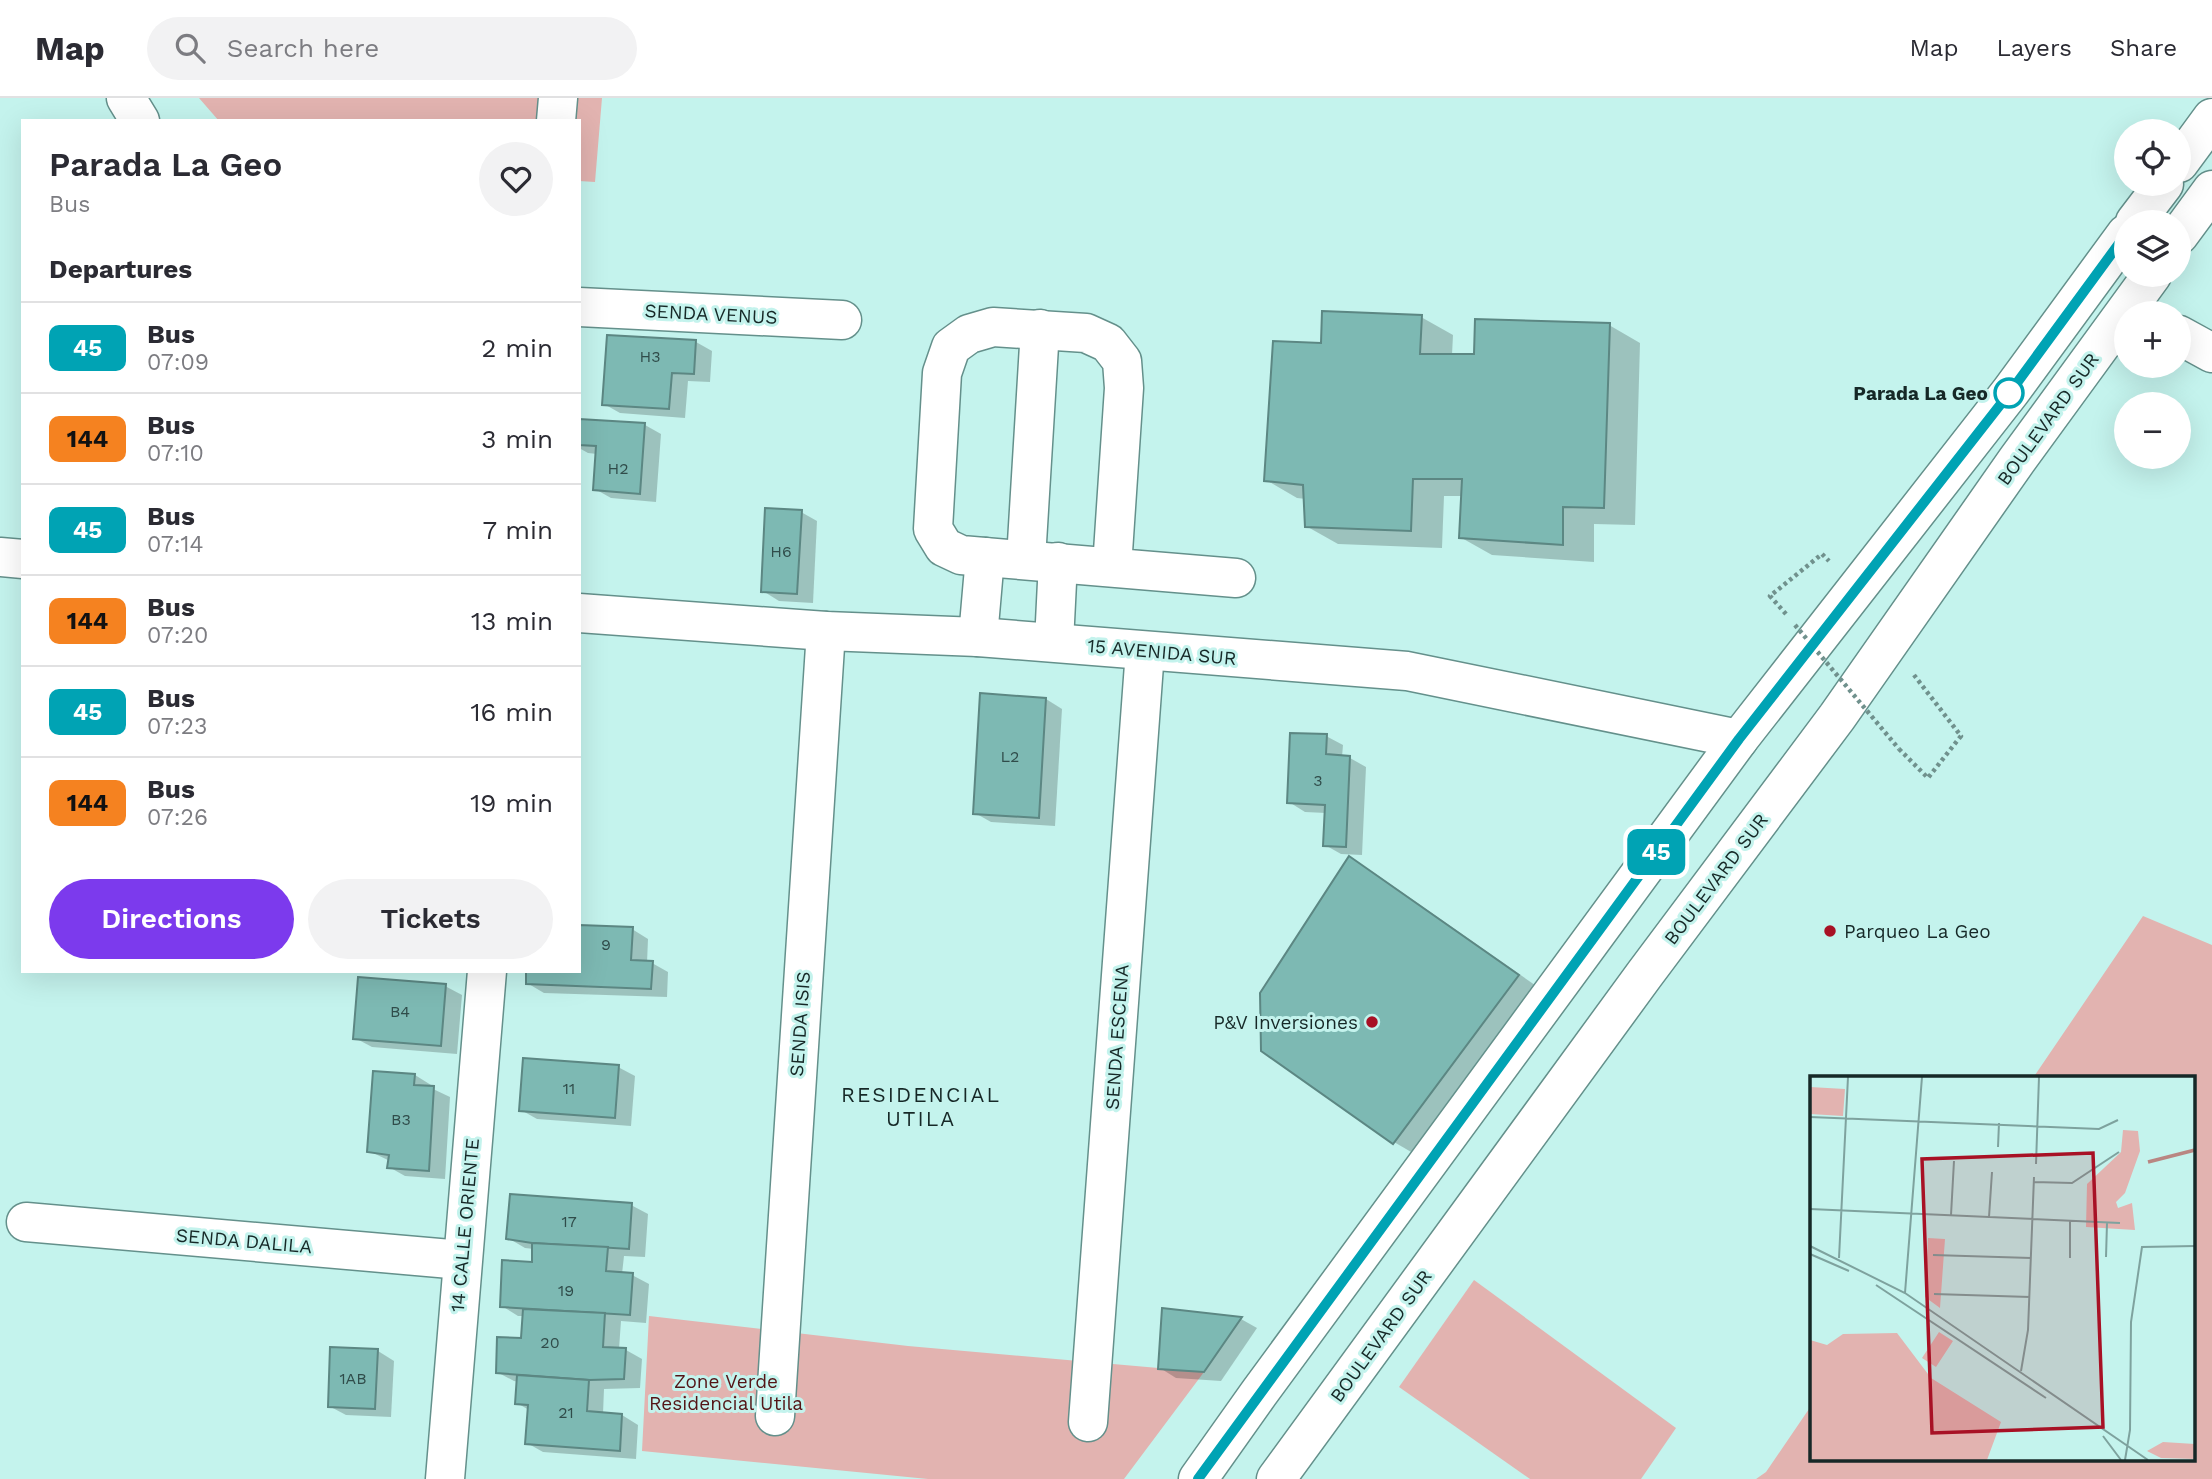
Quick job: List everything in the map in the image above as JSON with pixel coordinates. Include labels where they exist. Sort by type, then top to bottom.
[{"type":"main road","points":[[126,98],[139,119]]},
{"type":"main road","points":[[556,119],[558,98]]},
{"type":"main road","points":[[2191,147],[2212,118]]},
{"type":"main road","points":[[2144,210],[2155,196]]},
{"type":"main road","points":[[1198,1479],[1739,739],[2011,391],[2114,250]]},
{"type":"main road","name":"SENDA VENUS","points":[[581,307],[842,320]]},
{"type":"main road","points":[[1112,567],[1124,388],[1122,361],[1108,343],[1086,333],[993,327],[969,334],[951,347],[942,373],[933,529],[944,547],[961,555],[1236,578]]},
{"type":"main road","points":[[1041,329],[1042,561],[1054,642]]},
{"type":"main road","name":"BOULEVARD SUR","points":[[1276,1479],[1644,975],[1837,717],[2017,460],[2114,337]]},
{"type":"main road","points":[[2191,341],[2212,353]]},
{"type":"main road","points":[[0,557],[21,559]]},
{"type":"main road","points":[[978,637],[985,557]]},
{"type":"main road","name":"15 AVENIDA SUR","points":[[581,613],[826,631],[1054,642],[1145,652],[1407,671],[1739,739]]},
{"type":"main road","name":"SENDA ISIS","points":[[775,1416],[826,631]]},
{"type":"main road","name":"SENDA ESCENA","points":[[1088,1422],[1145,652]]},
{"type":"main road","name":"14 CALLE ORIENTE","points":[[445,1479],[487,973]]},
{"type":"main road","name":"SENDA DALILA","points":[[26,1222],[462,1260]]},
{"type":"path","points":[[1770,596],[1899,749],[1928,778],[1961,736],[1889,643]]},
{"type":"green space","points":[[199,98],[602,98],[595,182],[581,181],[581,119],[217,119]]},
{"type":"green space","points":[[2143,916],[2212,945],[2212,1479],[1756,1479],[1766,1472],[1810,1407],[1810,1462],[2194,1462],[2194,1076],[2034,1076]]},
{"type":"green space","points":[[1474,1280],[1676,1428],[1641,1479],[1530,1479],[1399,1387]]},
{"type":"green space","name":"Zone Verde Residencial Utila","points":[[649,1316],[908,1346],[1204,1372],[1124,1479],[928,1479],[642,1451]]},
{"type":"building","points":[[1322,311],[1422,315],[1420,354],[1474,354],[1475,319],[1610,323],[1604,508],[1563,507],[1563,545],[1459,538],[1462,479],[1413,479],[1411,531],[1305,527],[1303,485],[1264,481],[1273,341],[1321,343]]},
{"type":"building","points":[[607,335],[696,340],[694,374],[672,373],[669,409],[602,405]]},
{"type":"building","points":[[581,419],[645,423],[640,494],[593,490],[596,446],[581,445]]},
{"type":"building","points":[[765,508],[802,510],[797,594],[761,592]]},
{"type":"building","points":[[980,693],[1046,698],[1039,818],[973,814]]},
{"type":"building","points":[[1290,733],[1327,734],[1326,754],[1350,756],[1346,847],[1323,846],[1325,805],[1287,803]]},
{"type":"building","name":"P&V Inversiones","points":[[1349,856],[1519,975],[1393,1144],[1261,1051],[1260,993]]},
{"type":"building","points":[[581,925],[633,927],[631,960],[653,961],[651,989],[526,984],[526,973],[581,973]]},
{"type":"building","points":[[358,977],[446,984],[441,1046],[353,1039]]},
{"type":"building","points":[[523,1058],[619,1065],[615,1118],[519,1111]]},
{"type":"building","points":[[373,1071],[415,1074],[414,1085],[434,1086],[429,1171],[387,1168],[389,1155],[367,1152]]},
{"type":"building","points":[[510,1194],[632,1203],[629,1249],[506,1239]]},
{"type":"building","points":[[532,1243],[608,1247],[606,1271],[633,1273],[630,1315],[500,1307],[502,1260],[532,1262]]},
{"type":"building","points":[[1162,1308],[1242,1317],[1204,1372],[1158,1369]]},
{"type":"building","points":[[523,1309],[605,1313],[603,1347],[626,1348],[624,1379],[589,1380],[496,1373],[497,1337],[521,1338]]},
{"type":"building","points":[[330,1347],[378,1349],[375,1409],[328,1407]]},
{"type":"building","points":[[517,1375],[589,1380],[587,1411],[622,1414],[620,1451],[525,1444],[528,1405],[515,1404]]},
{"type":"bus line","name":"45","points":[[1198,1479],[1739,739],[2011,391],[2114,250]]},
{"type":"place","name":"Parada La Geo","points":[[2009,393]]},
{"type":"place","name":"Parqueo La Geo","points":[[1830,931]]},
{"type":"place","name":"P&V Inversiones","points":[[1372,1022]]},
{"type":"district","name":"RESIDENCIAL UTILA","points":[[921,1106]]}]
